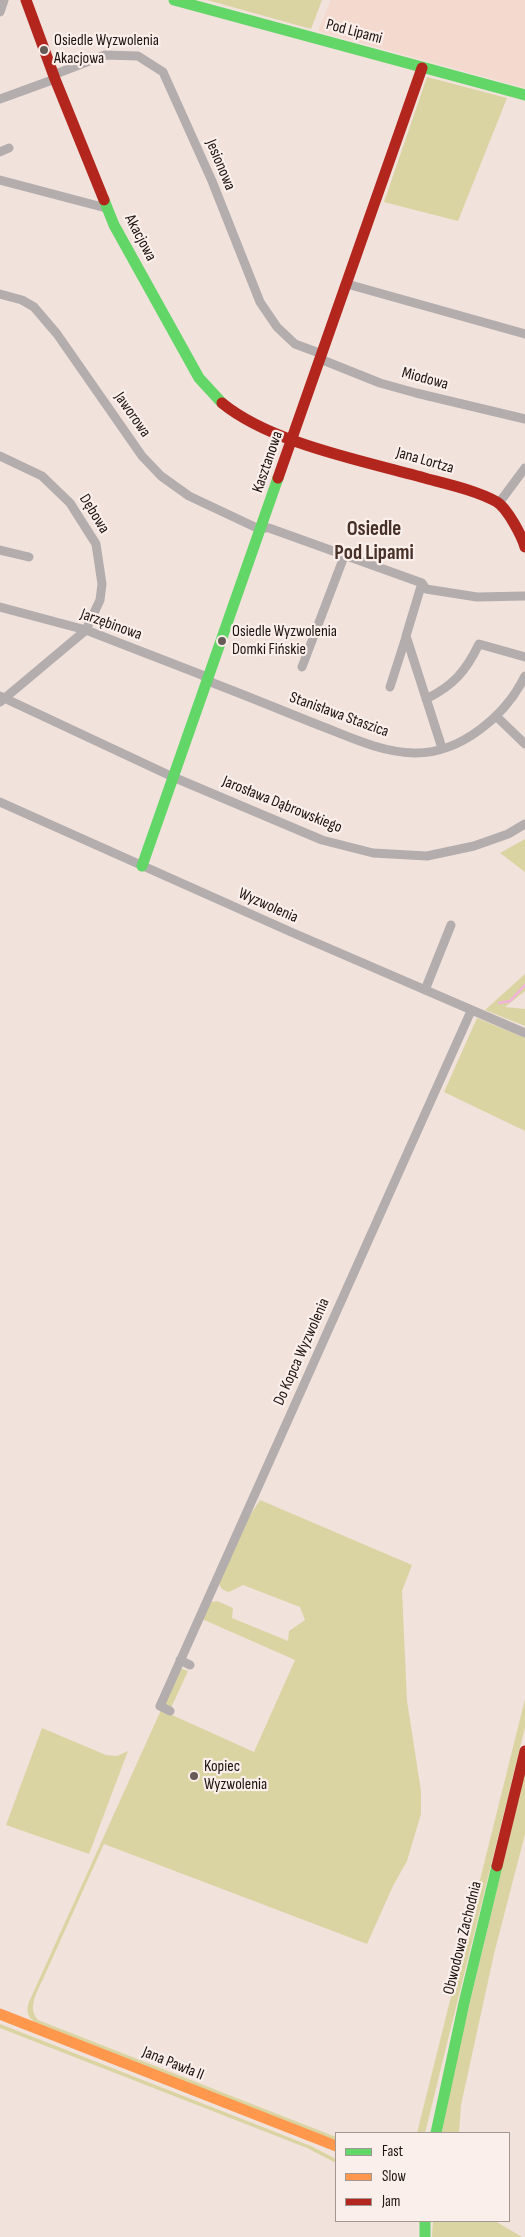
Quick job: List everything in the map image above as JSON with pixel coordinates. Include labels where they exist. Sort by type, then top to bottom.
[{"type":"street","points":[[0,12],[4,0]]},
{"type":"street","name":"Akacjowa","points":[[26,0],[54,77],[106,208],[199,378],[223,404],[292,441]]},
{"type":"street","name":"Pod Lipami","points":[[174,0],[525,95]]},
{"type":"street","name":"Jesionowa","points":[[0,99],[105,55],[138,56],[164,72],[212,181],[260,302],[277,327],[295,344],[321,357]]},
{"type":"street","name":"Kasztanowa","points":[[142,866],[422,68]]},
{"type":"street","points":[[0,152],[9,148]]},
{"type":"street","points":[[0,180],[106,208]]},
{"type":"street","points":[[347,284],[525,334]]},
{"type":"street","name":"Jaworowa","points":[[0,294],[22,300],[34,307],[57,334],[142,456],[161,476],[189,496],[257,528],[269,528],[345,554],[422,583],[426,589],[478,598],[525,596]]},
{"type":"street","name":"Miodowa","points":[[321,357],[380,383],[525,419]]},
{"type":"street","name":"Jana Lortza","points":[[292,441],[454,486],[499,503]]},
{"type":"street","name":"Dębowa","points":[[0,456],[42,476],[57,488],[70,503],[96,544],[102,584],[100,600],[86,630],[1,699]]},
{"type":"street","points":[[525,468],[499,503],[522,536],[525,547]]},
{"type":"street","points":[[0,550],[29,558]]},
{"type":"street","points":[[302,667],[345,554]]},
{"type":"street","points":[[390,687],[422,583]]},
{"type":"street","name":"Jarzębinowa","points":[[0,607],[86,630],[202,675],[208,680]]},
{"type":"street","points":[[406,636],[442,748]]},
{"type":"street","points":[[426,698],[444,690],[458,677],[470,663],[479,644],[525,657]]},
{"type":"street","name":"Stanisława Staszica","points":[[208,680],[375,747],[415,753],[442,748],[463,739],[496,716],[517,693],[525,676]]},
{"type":"street","name":"Jarosława Dąbrowskiego","points":[[1,699],[173,777],[322,840],[373,852],[427,856],[474,846],[508,834],[525,824]]},
{"type":"street","points":[[496,716],[525,744]]},
{"type":"street","name":"Wyzwolenia","points":[[0,802],[471,1011],[525,1033]]},
{"type":"street","points":[[425,990],[452,925]]},
{"type":"street","name":"Do Kopca Wyzwolenia","points":[[170,1710],[160,1706],[471,1011]]},
{"type":"street","points":[[198,1622],[208,1626]]},
{"type":"street","points":[[180,1660],[190,1665]]},
{"type":"street","name":"Obwodowa Zachodnia","points":[[436,2132],[443,2094],[525,1752]]},
{"type":"street","name":"Jana Pawła II","points":[[0,2014],[335,2146]]},
{"type":"street","points":[[430,2132],[443,2094]]},
{"type":"street","points":[[425,2222],[425,2237]]},
{"type":"shaded area","points":[[207,0],[322,0],[311,29]]},
{"type":"shaded area","points":[[331,0],[525,0],[525,88],[318,31]]},
{"type":"shaded area","points":[[427,77],[507,98],[458,221],[384,202]]},
{"type":"shaded area","points":[[525,839],[525,872],[500,853]]},
{"type":"shaded area","points":[[525,974],[525,991],[505,1007],[525,1009],[525,1026],[485,1010]]},
{"type":"shaded area","points":[[477,1018],[525,1038],[525,1131],[444,1092]]},
{"type":"shaded area","points":[[260,1500],[412,1565],[402,1591],[407,1701],[421,1791],[421,1814],[407,1861],[393,1886],[367,1944],[104,1844],[38,1989],[33,2010],[38,2020],[335,2137],[335,2141],[35,2022],[30,2018],[27,2011],[29,2002],[161,1710],[254,1752],[295,1660],[202,1619],[211,1602],[217,1601],[233,1608],[232,1618],[288,1641],[289,1631],[305,1620],[300,1607],[243,1585],[229,1592],[223,1590],[220,1586],[219,1582],[247,1520]]},
{"type":"shaded area","points":[[180,1668],[188,1671],[171,1708],[164,1705]]},
{"type":"shaded area","points":[[525,1699],[525,1727],[425,2132],[417,2132]]},
{"type":"shaded area","points":[[42,1728],[106,1755],[117,1756],[128,1751],[89,1854],[6,1825]]},
{"type":"shaded area","points":[[525,1772],[525,1834],[494,1954],[461,2105],[459,2132],[442,2132],[454,2069]]},
{"type":"shaded area","points":[[0,2024],[311,2146],[335,2158],[335,2162],[307,2148],[0,2028]]},
{"type":"shaded area","points":[[433,2222],[497,2222],[522,2237],[432,2237]]},
{"type":"waterway","points":[[499,1003],[510,1001],[525,985]]},
{"type":"traffic: fast","points":[[174,0],[525,95]]},
{"type":"traffic: fast","points":[[104,200],[114,225],[199,378],[222,403]]},
{"type":"traffic: fast","points":[[142,866],[278,478]]},
{"type":"traffic: fast","points":[[436,2132],[464,2003],[497,1866]]},
{"type":"traffic: fast","points":[[425,2222],[425,2237]]},
{"type":"traffic: slow","points":[[0,2014],[335,2146]]},
{"type":"traffic: jam","points":[[26,0],[55,79],[104,200]]},
{"type":"traffic: jam","points":[[278,478],[422,68]]},
{"type":"traffic: jam","points":[[222,403],[266,430],[320,450],[464,489],[489,498],[497,502],[505,510],[525,547]]},
{"type":"traffic: jam","points":[[497,1866],[525,1751]]},
{"type":"place","name":"Osiedle Wyzwolenia Akacjowa","points":[[44,50]]},
{"type":"place","name":"Osiedle Wyzwolenia Domki Fińskie","points":[[222,641]]},
{"type":"place","name":"Kopiec Wyzwolenia","points":[[194,1776]]},
{"type":"district","name":"Osiedle Pod Lipami","points":[[374,542]]}]
